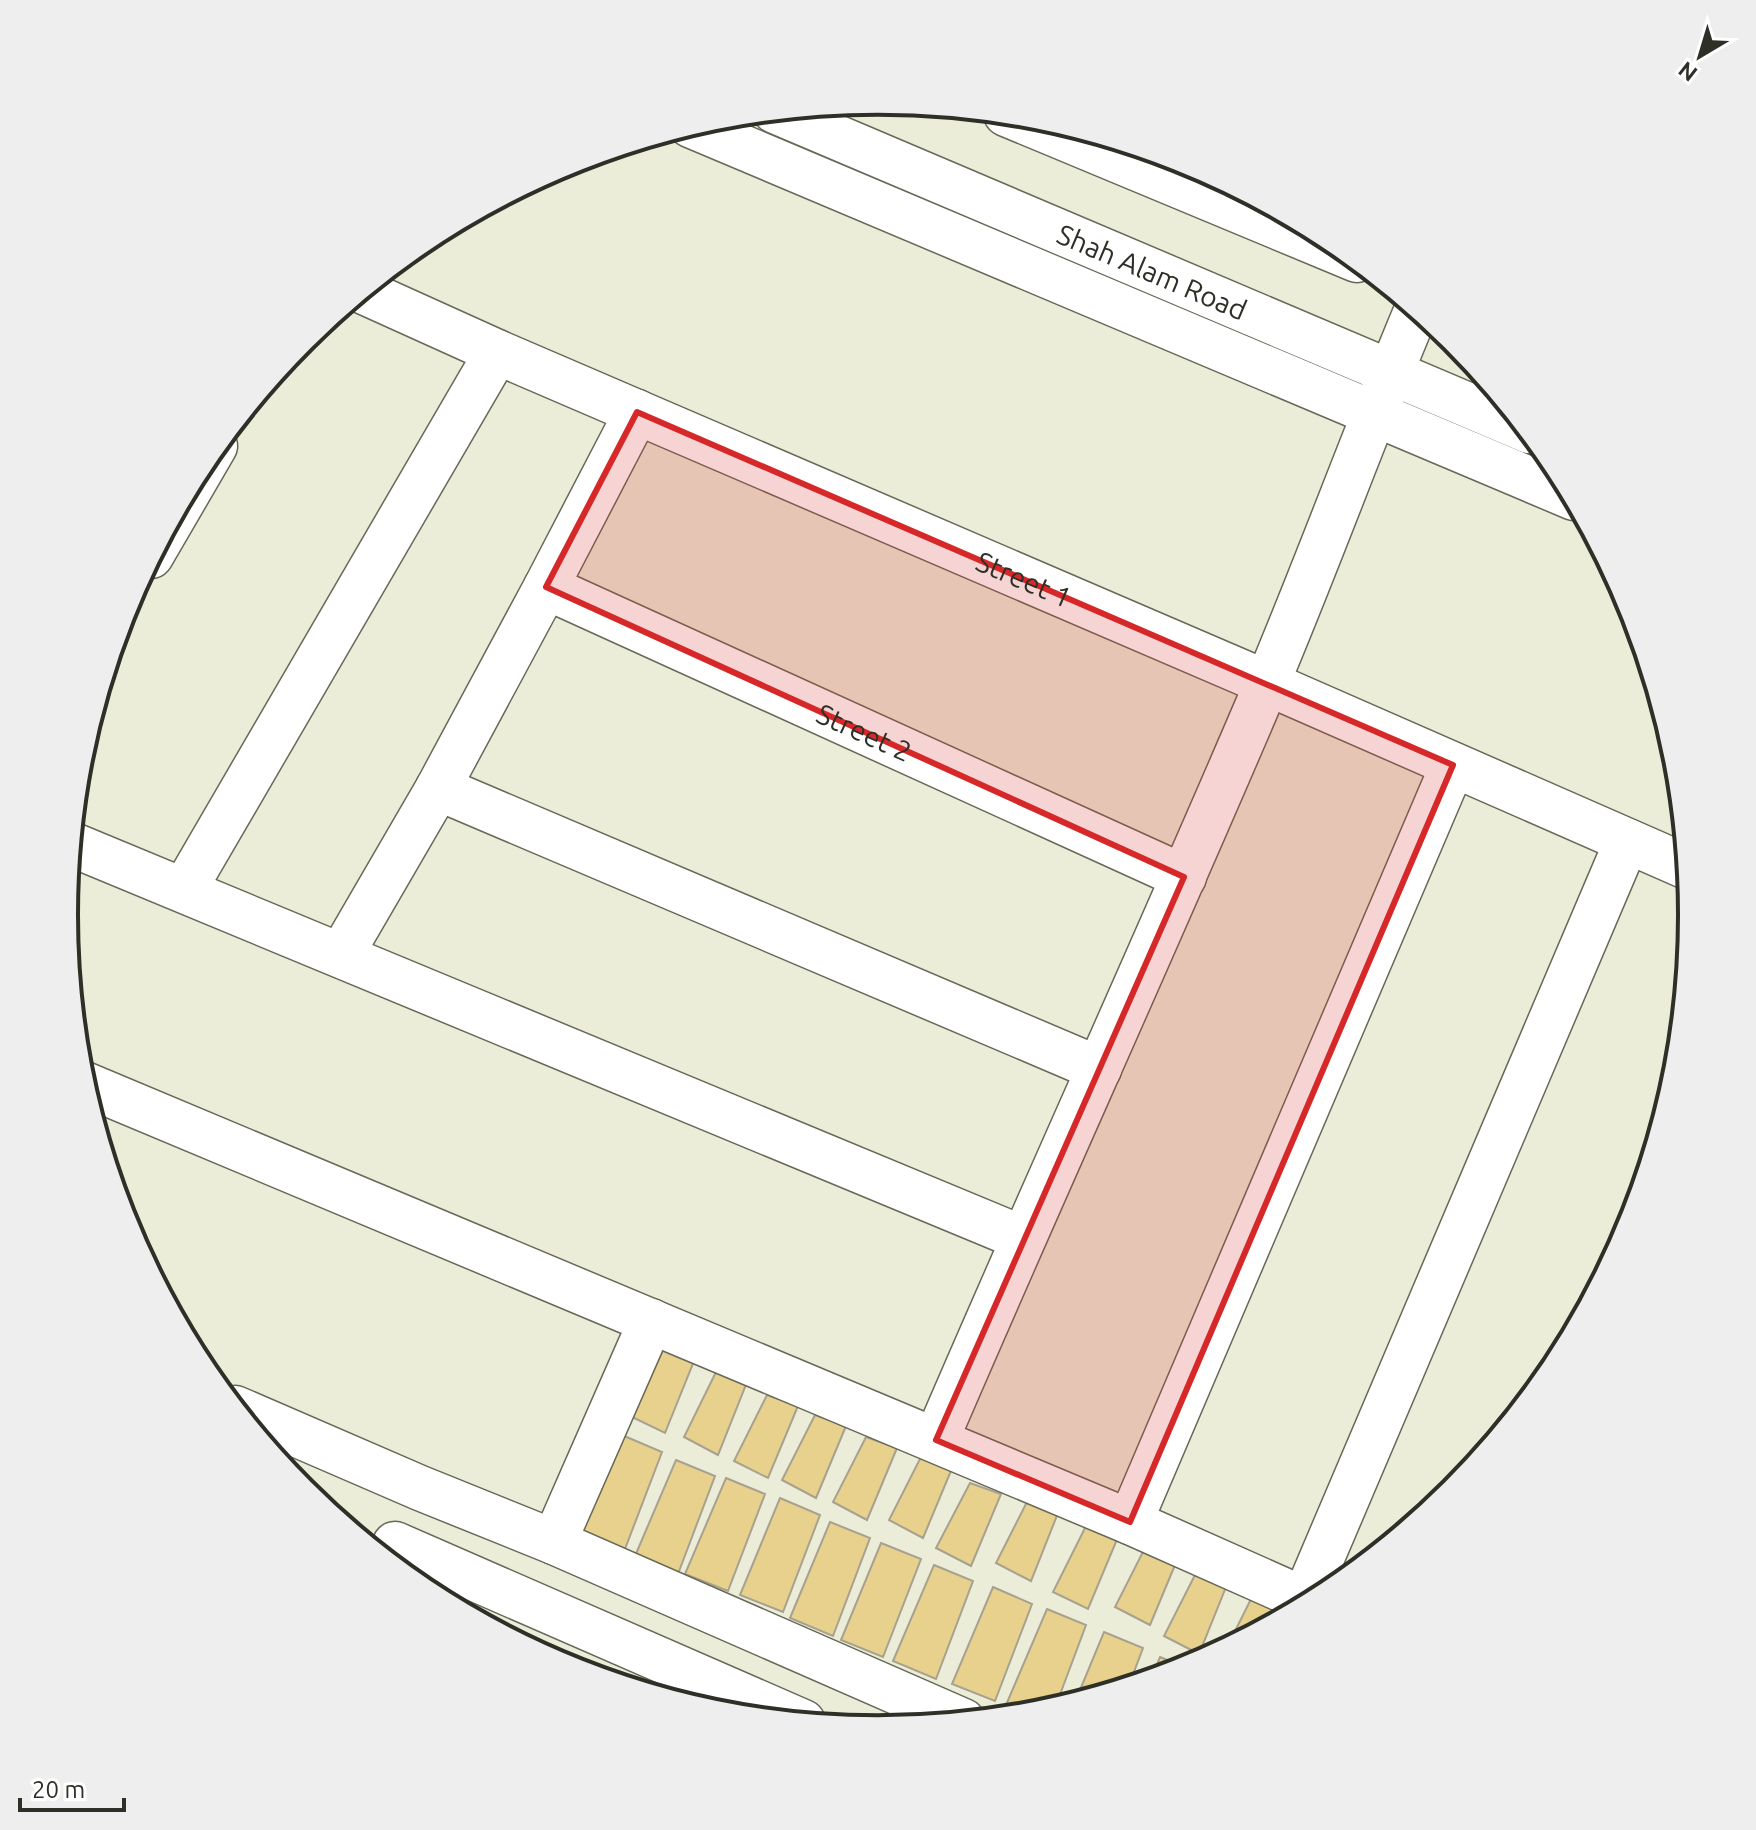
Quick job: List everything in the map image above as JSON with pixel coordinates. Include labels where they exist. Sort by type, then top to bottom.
[{"type":"street","name":"Shah Alam Road","points":[[796,120],[1508,422]]},
{"type":"street","points":[[709,133],[1555,490]]},
{"type":"street","points":[[1058,136],[1301,237]]},
{"type":"street","name":"Street 1","points":[[372,296],[1676,862]]},
{"type":"street","points":[[936,1440],[1267,683],[1412,321]]},
{"type":"street","points":[[184,890],[497,352]]},
{"type":"street","points":[[341,955],[438,788],[637,412]]},
{"type":"street","name":"Street 2","points":[[546,587],[1184,877]]},
{"type":"street","points":[[1130,1522],[1453,765]]},
{"type":"street","points":[[438,788],[1099,1069]]},
{"type":"street","points":[[1314,1585],[1627,841]]},
{"type":"street","points":[[81,848],[1022,1238]]},
{"type":"street","points":[[97,1089],[1130,1522],[1296,1596]]},
{"type":"street","points":[[554,1542],[651,1321]]},
{"type":"street","points":[[256,1417],[554,1542],[942,1712]]},
{"type":"street","points":[[392,1550],[420,1488]]},
{"type":"street","points":[[398,1555],[766,1707]]},
{"type":"highlighted area","points":[[637,412],[1453,765],[1130,1522],[936,1440],[1184,877],[546,587]]},
{"type":"building","points":[[663,1350],[694,1361],[665,1433],[630,1416]]},
{"type":"building","points":[[716,1372],[747,1382],[718,1455],[684,1437]]},
{"type":"building","points":[[767,1395],[798,1406],[768,1478],[734,1461]]},
{"type":"building","points":[[815,1415],[846,1426],[816,1498],[782,1480]]},
{"type":"building","points":[[622,1435],[662,1452],[625,1549],[582,1532]]},
{"type":"building","points":[[866,1437],[897,1448],[867,1520],[833,1502]]},
{"type":"building","points":[[922,1455],[953,1466],[923,1538],[889,1520]]},
{"type":"building","points":[[676,1460],[715,1476],[678,1574],[635,1556]]},
{"type":"building","points":[[726,1478],[765,1494],[728,1591],[685,1574]]},
{"type":"building","points":[[970,1483],[1001,1494],[971,1566],[936,1548]]},
{"type":"building","points":[[780,1498],[820,1515],[783,1612],[740,1595]]},
{"type":"building","points":[[1029,1498],[1060,1508],[1031,1581],[996,1563]]},
{"type":"building","points":[[830,1522],[870,1538],[833,1636],[790,1618]]},
{"type":"building","points":[[1086,1526],[1118,1537],[1088,1609],[1053,1592]]},
{"type":"building","points":[[1148,1542],[1180,1553],[1150,1625],[1115,1607]]},
{"type":"building","points":[[881,1543],[921,1559],[883,1657],[841,1640]]},
{"type":"building","points":[[934,1565],[973,1581],[936,1679],[893,1661]]},
{"type":"building","points":[[1197,1571],[1228,1582],[1202,1646],[1192,1650],[1164,1636]]},
{"type":"building","points":[[993,1587],[1032,1604],[995,1701],[952,1684]]},
{"type":"building","points":[[1254,1593],[1285,1603],[1278,1608],[1235,1630]]},
{"type":"building","points":[[1047,1609],[1086,1625],[1060,1694],[1006,1704]]},
{"type":"building","points":[[1104,1632],[1143,1648],[1133,1673],[1080,1689]]}]
